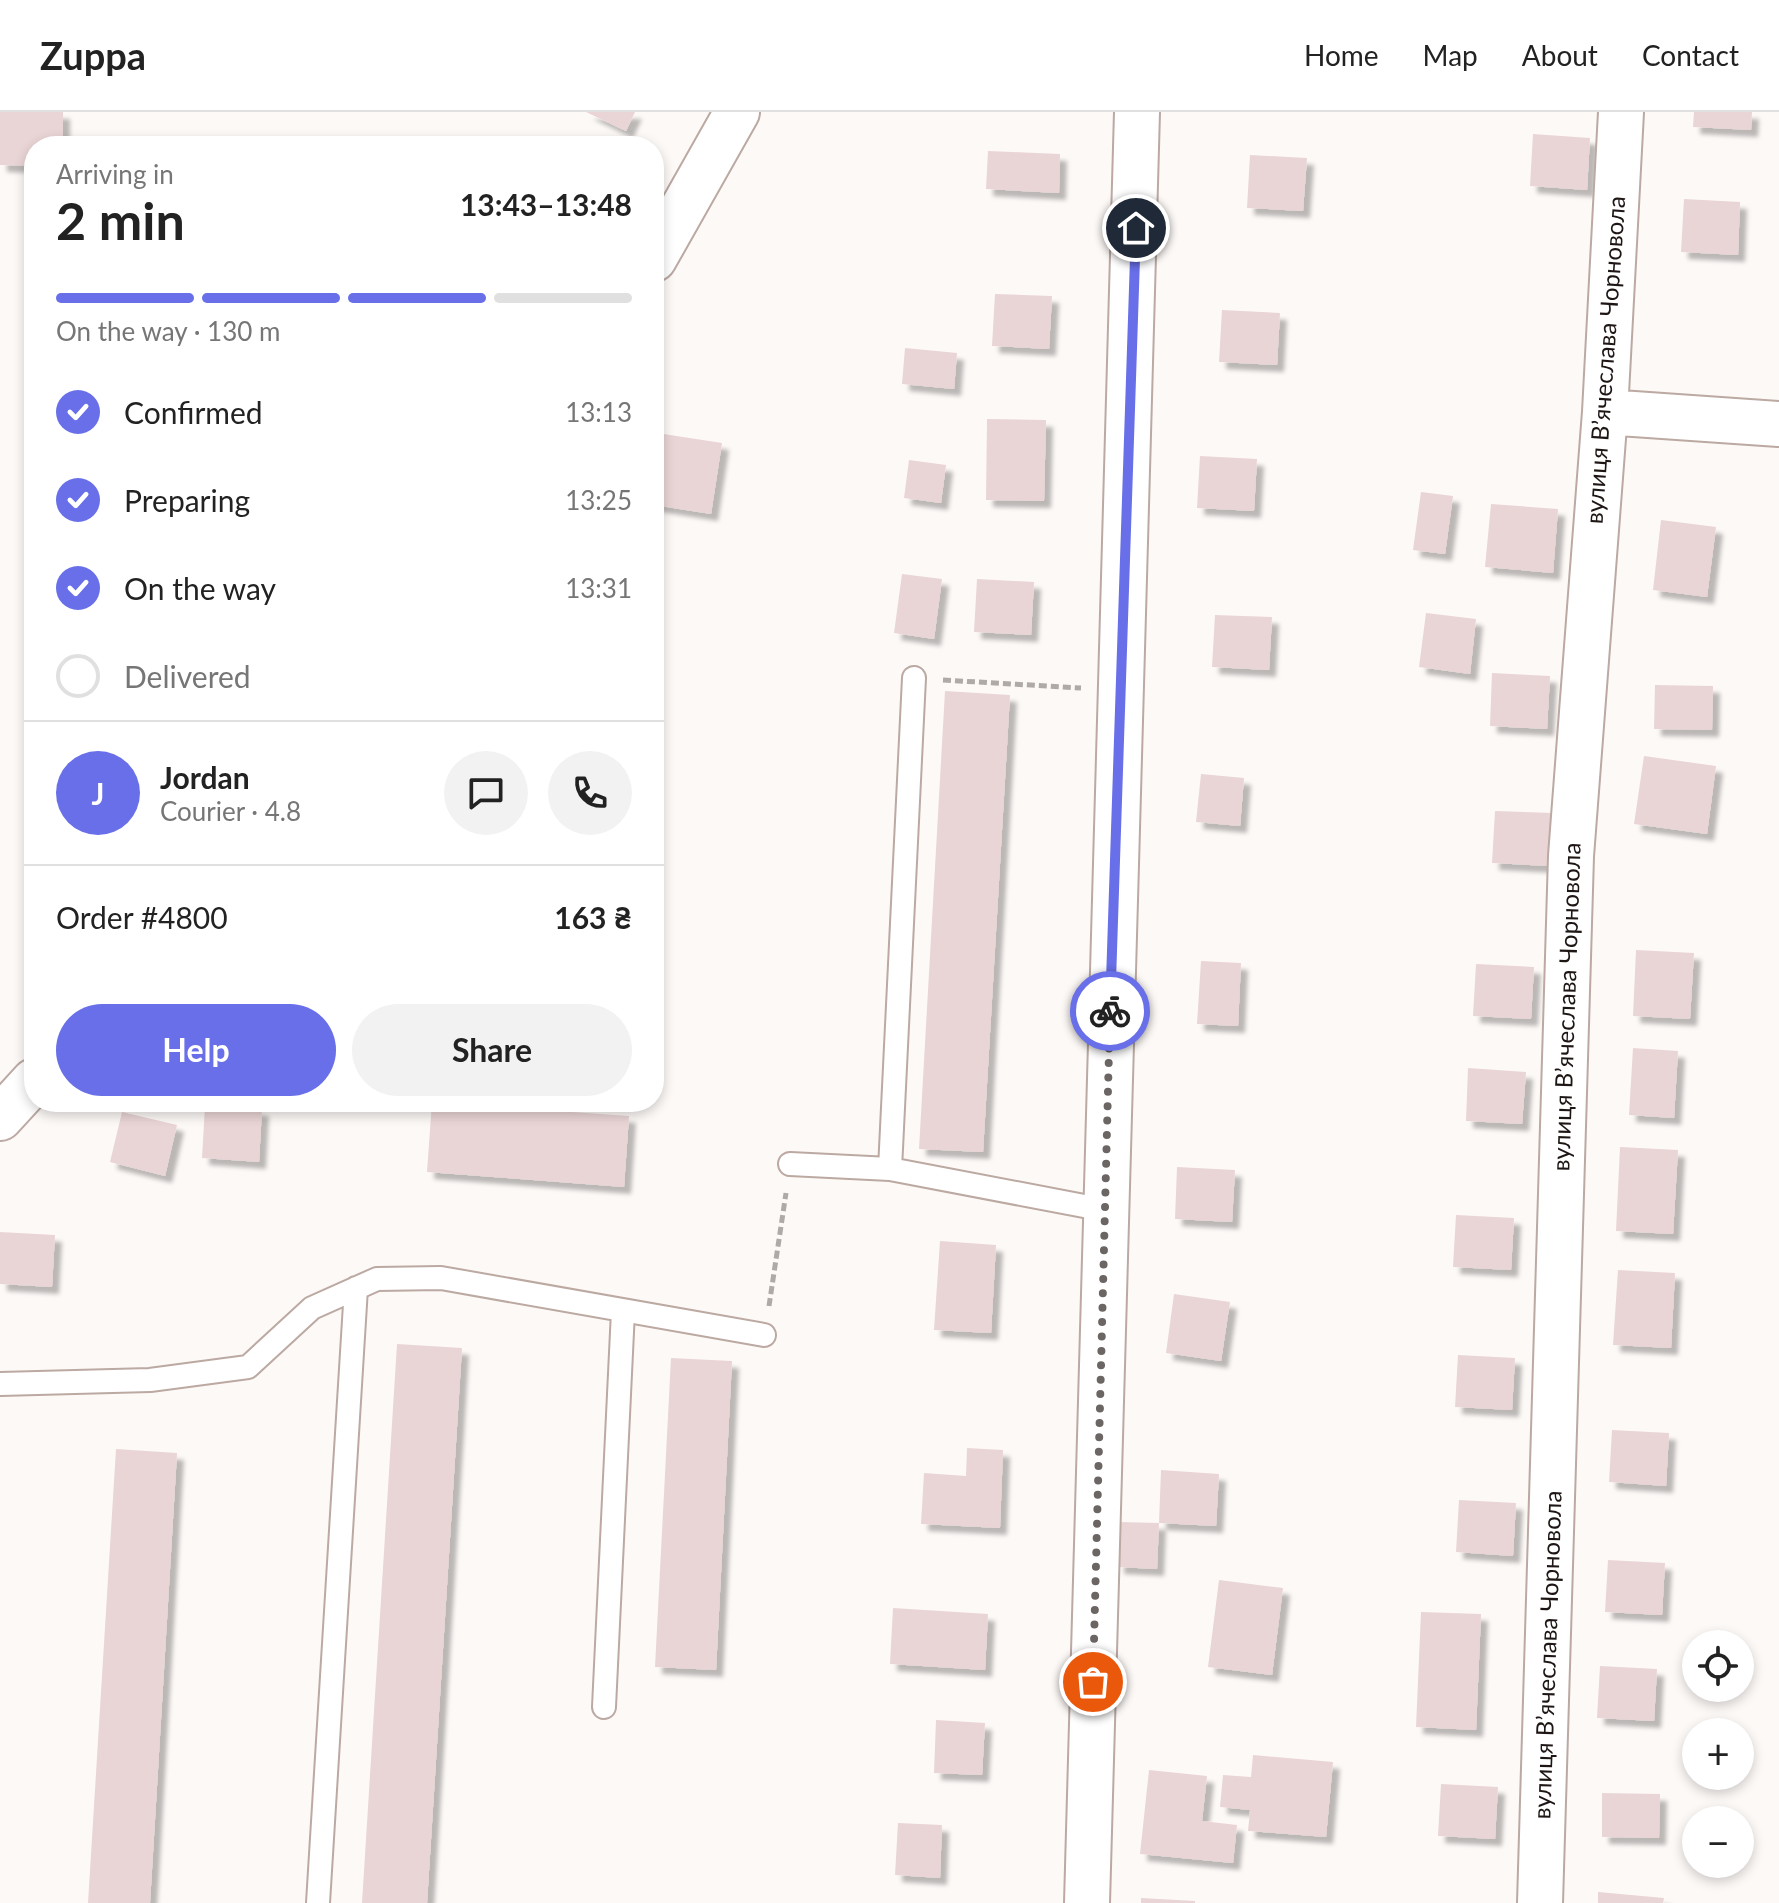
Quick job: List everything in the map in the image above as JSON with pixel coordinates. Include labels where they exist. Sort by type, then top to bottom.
[{"type":"street","points":[[664,241],[737,112]]},
{"type":"street","points":[[1087,1903],[1137,112]]},
{"type":"street","name":"вулиця Вʼячеслава Чорновола","points":[[1540,1903],[1571,856],[1605,412],[1621,112]]},
{"type":"street","points":[[1605,412],[1779,424]]},
{"type":"street","points":[[0,1118],[24,1092]]},
{"type":"lane","points":[[890,1169],[914,678]]},
{"type":"lane","points":[[790,1164],[890,1169],[1105,1210]]},
{"type":"lane","points":[[0,1384],[150,1380],[248,1367],[312,1308],[377,1279],[441,1278],[764,1335]]},
{"type":"lane","points":[[318,1903],[356,1288]]},
{"type":"lane","points":[[604,1707],[623,1311]]},
{"type":"path","points":[[914,678],[1121,690]]},
{"type":"path","points":[[764,1335],[790,1164]]},
{"type":"building","points":[[0,112],[63,112],[63,136],[24,136],[24,166],[0,165]]},
{"type":"building","points":[[586,112],[635,112],[626,131]]},
{"type":"building","points":[[1694,112],[1752,112],[1751,130],[1693,127]]},
{"type":"building","points":[[1533,134],[1590,138],[1587,190],[1530,186]]},
{"type":"building","points":[[988,151],[1060,154],[1059,193],[986,189]]},
{"type":"building","points":[[1250,155],[1307,158],[1303,211],[1247,208]]},
{"type":"building","points":[[1684,199],[1740,202],[1738,255],[1681,252]]},
{"type":"building","points":[[995,294],[1052,296],[1049,349],[992,346]]},
{"type":"building","points":[[1222,310],[1280,313],[1277,365],[1219,362]]},
{"type":"building","points":[[905,348],[957,353],[954,389],[902,384]]},
{"type":"building","points":[[987,419],[1046,420],[1044,501],[986,500]]},
{"type":"building","points":[[664,434],[722,443],[711,514],[664,507]]},
{"type":"building","points":[[1200,456],[1257,459],[1254,511],[1197,508]]},
{"type":"building","points":[[909,460],[946,465],[941,503],[904,498]]},
{"type":"building","points":[[1421,492],[1453,496],[1445,554],[1413,550]]},
{"type":"building","points":[[1491,504],[1558,509],[1553,573],[1485,567]]},
{"type":"building","points":[[1661,520],[1716,527],[1707,597],[1653,590]]},
{"type":"building","points":[[902,574],[942,579],[934,639],[894,633]]},
{"type":"building","points":[[977,579],[1034,582],[1031,635],[974,632]]},
{"type":"building","points":[[1426,613],[1476,619],[1470,674],[1419,667]]},
{"type":"building","points":[[1215,615],[1272,617],[1269,670],[1212,667]]},
{"type":"building","points":[[1492,673],[1550,676],[1547,729],[1490,726]]},
{"type":"building","points":[[1655,685],[1713,686],[1712,730],[1654,729]]},
{"type":"building","points":[[945,691],[1010,695],[983,1152],[919,1149]]},
{"type":"building","points":[[1644,756],[1716,766],[1707,834],[1634,824]]},
{"type":"building","points":[[1201,774],[1244,778],[1240,826],[1196,822]]},
{"type":"building","points":[[1495,811],[1552,813],[1549,866],[1492,863]]},
{"type":"building","points":[[1636,950],[1694,953],[1690,1019],[1633,1016]]},
{"type":"building","points":[[1201,961],[1241,963],[1238,1026],[1197,1024]]},
{"type":"building","points":[[1476,964],[1534,967],[1531,1019],[1473,1016]]},
{"type":"building","points":[[1633,1048],[1678,1051],[1674,1118],[1629,1115]]},
{"type":"building","points":[[1468,1068],[1526,1072],[1522,1124],[1466,1121]]},
{"type":"building","points":[[122,1112],[177,1125],[165,1176],[110,1162]]},
{"type":"building","points":[[205,1112],[262,1112],[259,1162],[202,1158]]},
{"type":"building","points":[[431,1112],[573,1112],[629,1116],[624,1187],[427,1172]]},
{"type":"building","points":[[1620,1147],[1678,1150],[1673,1234],[1616,1231]]},
{"type":"building","points":[[1177,1167],[1235,1170],[1232,1222],[1175,1219]]},
{"type":"building","points":[[1456,1215],[1514,1218],[1511,1270],[1453,1267]]},
{"type":"building","points":[[0,1232],[55,1235],[52,1287],[0,1284]]},
{"type":"building","points":[[940,1241],[996,1245],[991,1333],[934,1330]]},
{"type":"building","points":[[1618,1270],[1675,1273],[1671,1348],[1613,1345]]},
{"type":"building","points":[[1174,1294],[1230,1302],[1221,1361],[1166,1353]]},
{"type":"building","points":[[397,1344],[462,1348],[427,1903],[362,1903]]},
{"type":"building","points":[[1458,1355],[1515,1358],[1512,1410],[1455,1407]]},
{"type":"building","points":[[671,1358],[732,1361],[716,1670],[655,1667]]},
{"type":"building","points":[[1612,1430],[1669,1433],[1666,1486],[1609,1482]]},
{"type":"building","points":[[967,1448],[1003,1450],[1000,1528],[921,1524],[924,1473],[966,1476]]},
{"type":"building","points":[[116,1449],[177,1453],[150,1903],[88,1903]]},
{"type":"building","points":[[1161,1470],[1219,1474],[1216,1526],[1159,1523]]},
{"type":"building","points":[[1459,1500],[1516,1503],[1513,1556],[1456,1552]]},
{"type":"building","points":[[1119,1522],[1159,1523],[1157,1569],[1117,1567]]},
{"type":"building","points":[[1608,1560],[1665,1563],[1662,1615],[1605,1612]]},
{"type":"building","points":[[1219,1580],[1283,1588],[1272,1675],[1208,1667]]},
{"type":"building","points":[[893,1608],[988,1614],[985,1670],[890,1664]]},
{"type":"building","points":[[1421,1612],[1481,1614],[1476,1730],[1416,1727]]},
{"type":"building","points":[[1600,1666],[1657,1669],[1654,1721],[1597,1718]]},
{"type":"building","points":[[936,1720],[985,1723],[982,1775],[934,1773]]},
{"type":"building","points":[[1253,1755],[1333,1762],[1326,1837],[1248,1831],[1250,1810],[1220,1807],[1223,1775],[1251,1777]]},
{"type":"building","points":[[1149,1770],[1207,1776],[1202,1821],[1237,1825],[1233,1863],[1140,1854]]},
{"type":"building","points":[[1441,1784],[1498,1787],[1495,1839],[1438,1836]]},
{"type":"building","points":[[1602,1793],[1660,1794],[1659,1838],[1602,1837]]},
{"type":"building","points":[[898,1823],[942,1825],[940,1878],[895,1875]]},
{"type":"building","points":[[1598,1892],[1664,1898],[1663,1903],[1598,1903]]},
{"type":"building","points":[[1141,1898],[1195,1901],[1195,1903],[1141,1903]]},
{"type":"way so far","points":[[1093,1682],[1110,1011]]},
{"type":"route","points":[[1110,1011],[1136,228]]}]
